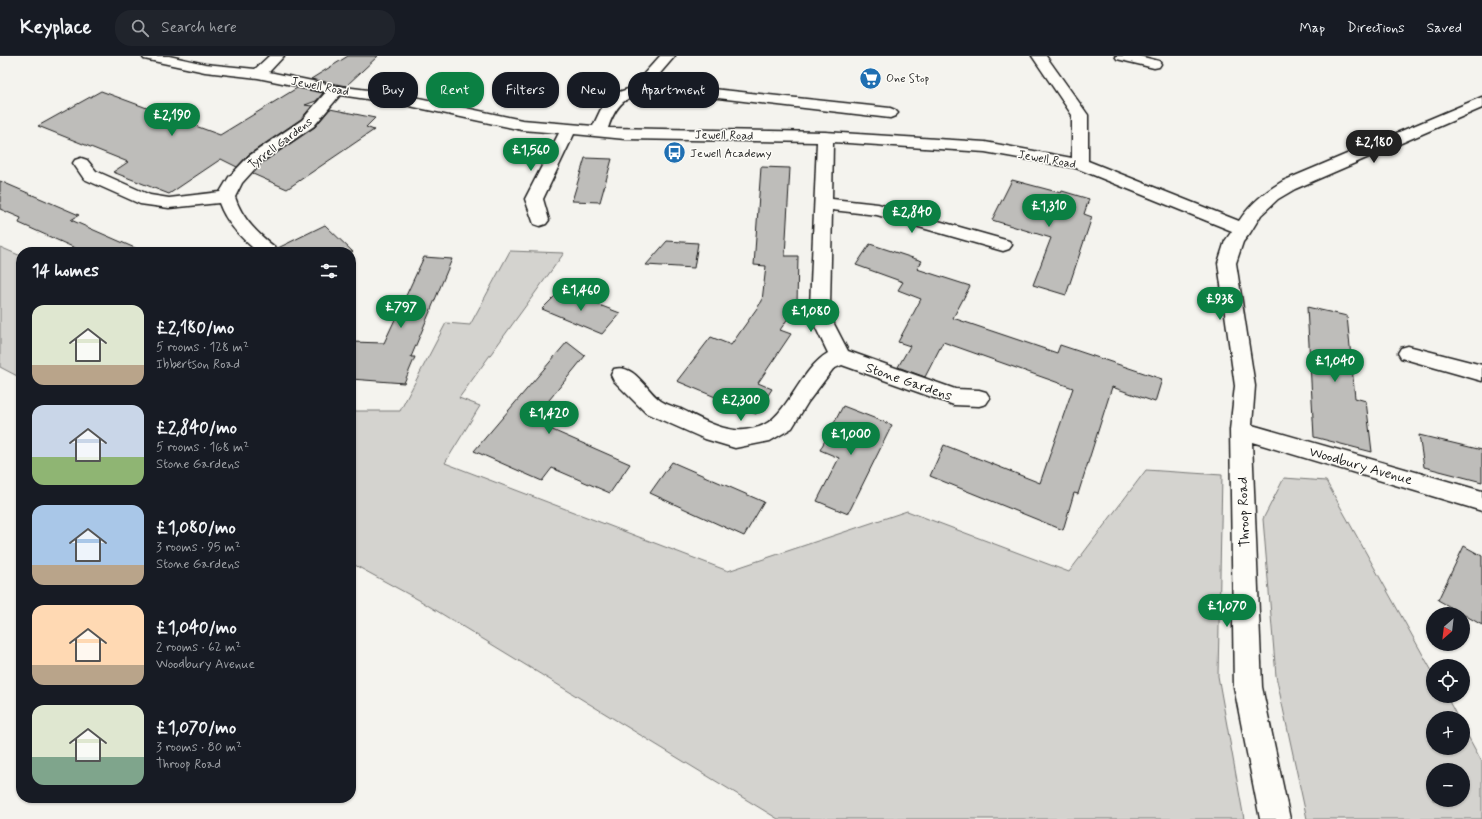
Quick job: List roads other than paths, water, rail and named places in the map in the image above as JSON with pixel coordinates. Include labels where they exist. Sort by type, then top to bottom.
[{"type":"street","name":"Jewell Road","points":[[149,56],[205,68],[258,74],[336,90],[400,99],[522,125],[625,134],[825,137],[985,148],[1080,164],[1244,229]]},
{"type":"street","points":[[258,74],[277,56]]},
{"type":"street","points":[[653,72],[668,56]]},
{"type":"street","points":[[1039,56],[1080,116],[1080,164]]},
{"type":"street","points":[[1122,56],[1154,64]]},
{"type":"street","name":"Tyrrell Gardens","points":[[226,197],[235,181],[255,159],[308,123],[336,90]]},
{"type":"street","points":[[599,132],[609,106],[624,94],[628,93]]},
{"type":"street","points":[[719,94],[890,113]]},
{"type":"street","name":"Throop Road","points":[[1275,819],[1248,687],[1241,430],[1245,386],[1227,264],[1234,241],[1255,212],[1272,195],[1290,185],[1482,102]]},
{"type":"street","points":[[540,220],[534,199],[568,130]]},
{"type":"street","points":[[622,375],[654,407],[713,433],[735,439],[762,435],[784,422],[801,396],[826,364],[840,356],[824,324],[820,307],[825,137]]},
{"type":"street","points":[[81,163],[90,175],[146,200],[169,203],[226,197],[228,206],[245,230],[264,247]]},
{"type":"street","points":[[824,204],[878,210],[1003,245]]},
{"type":"street","points":[[1408,353],[1482,373]]},
{"type":"street","name":"Stone Gardens","points":[[840,356],[954,397],[979,398]]},
{"type":"street","name":"Woodbury Avenue","points":[[1241,430],[1482,501]]},
{"type":"place","name":"One Stop","points":[[870,78]]},
{"type":"place","name":"Jewell Academy","points":[[675,153]]}]
